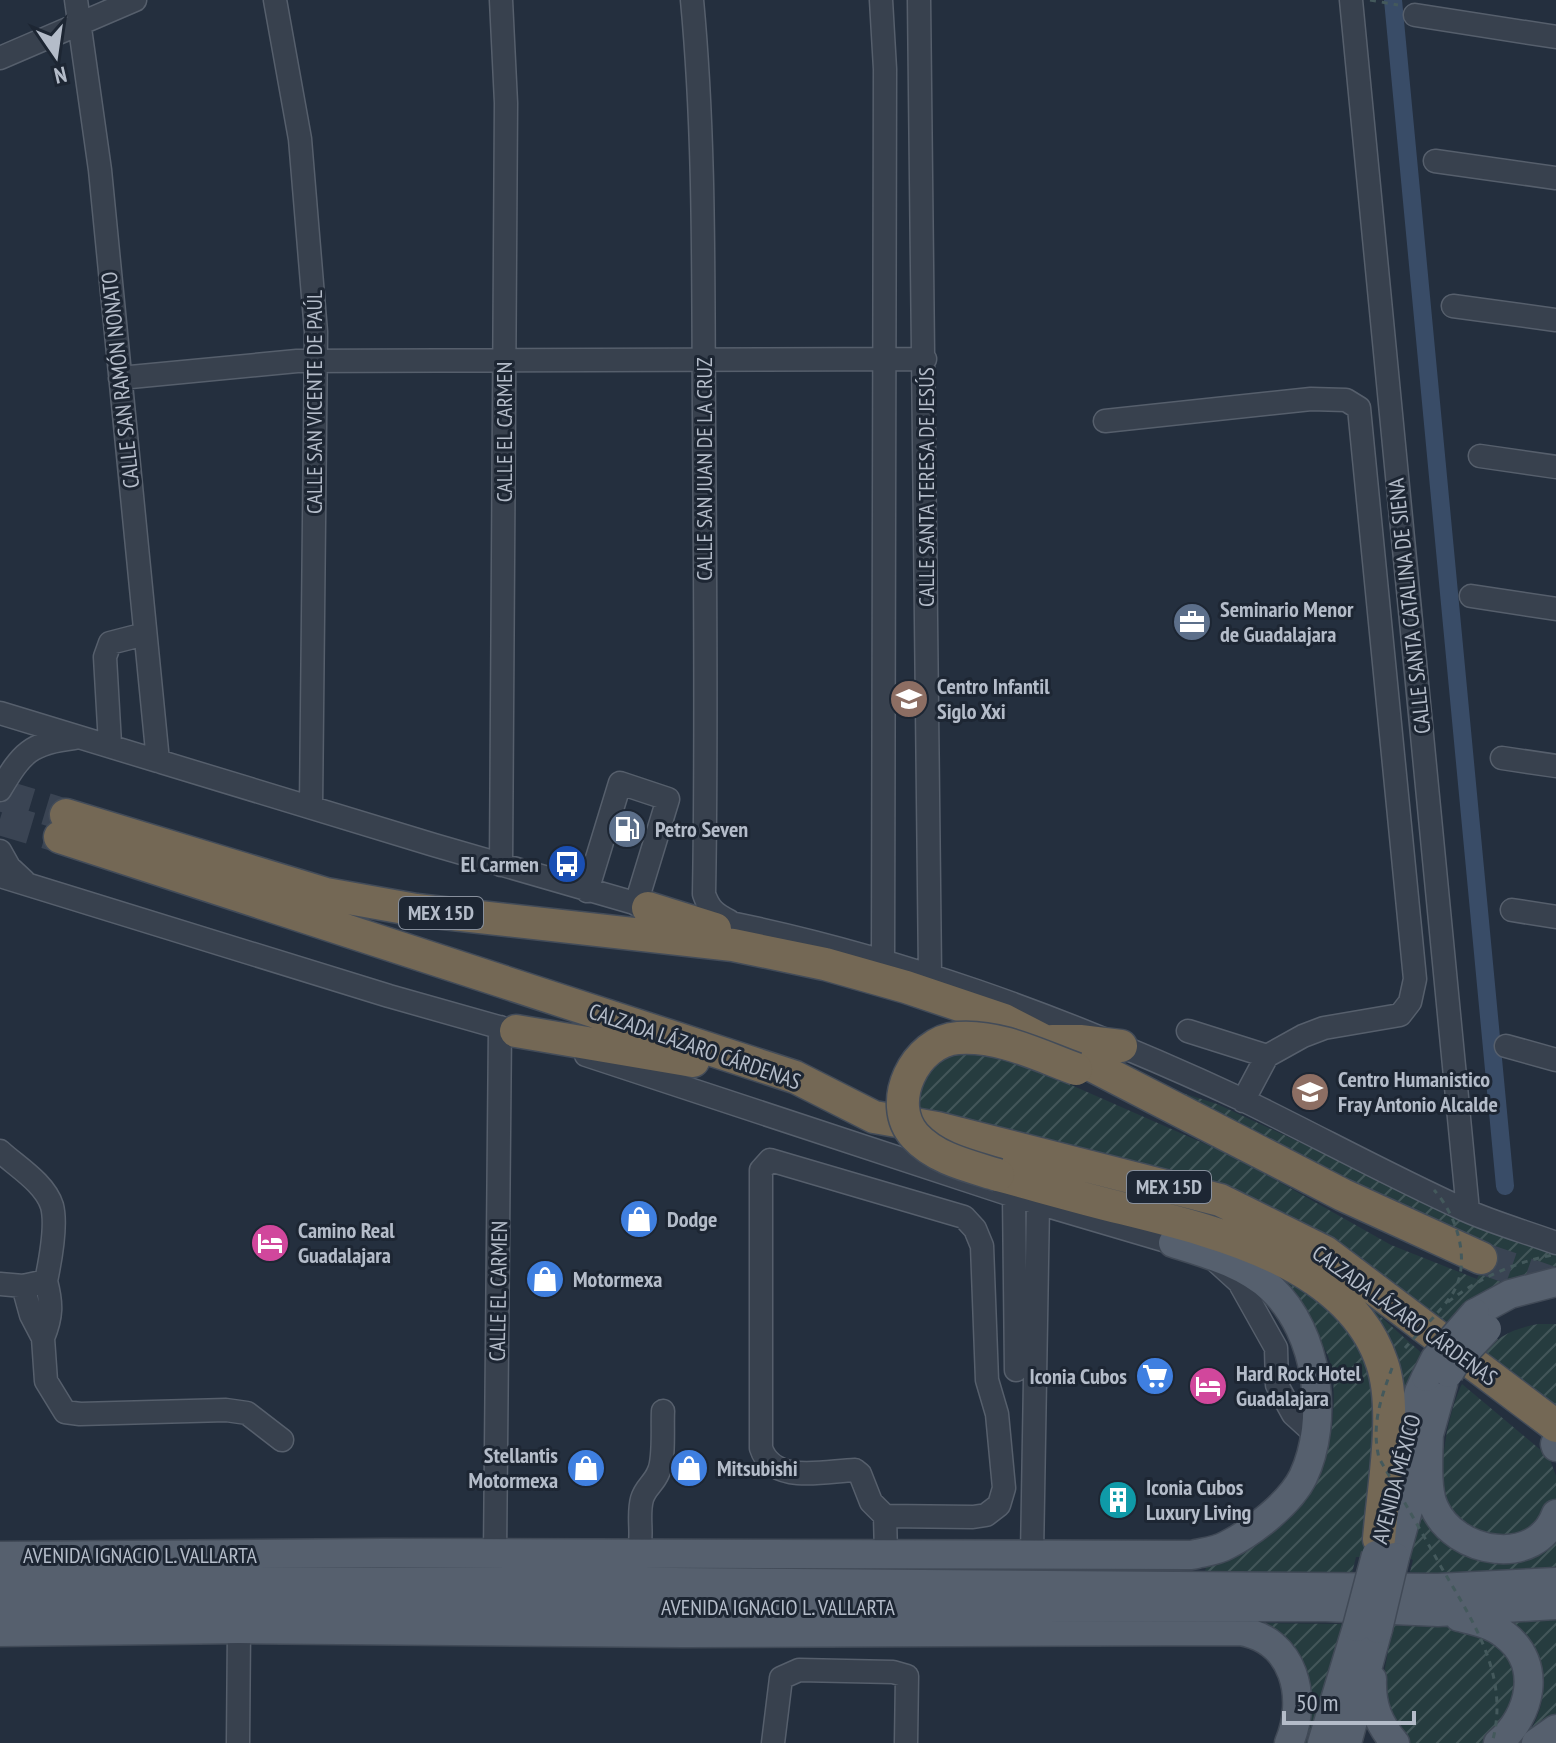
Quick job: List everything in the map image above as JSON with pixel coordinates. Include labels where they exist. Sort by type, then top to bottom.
[{"type":"highway","name":"CALZADA LÁZARO CÁRDENAS","points":[[1481,1258],[1343,1195],[1004,1020],[906,987],[825,964],[733,945],[416,910],[326,894],[63,826],[795,1077],[874,1117],[937,1128],[1220,1200],[1325,1252],[1556,1426]]},
{"type":"highway","points":[[642,906],[825,964]]},
{"type":"highway","points":[[508,1029],[795,1077]]},
{"type":"highway","points":[[1130,1230],[1006,1186],[925,1146],[912,1133],[905,1119],[903,1098],[907,1079],[929,1048],[953,1038],[978,1038],[1006,1043],[1152,1098]]},
{"type":"highway","points":[[1045,1041],[1121,1046]]},
{"type":"highway","points":[[1006,1186],[1183,1222],[1232,1239],[1304,1272],[1344,1300],[1369,1333],[1383,1365],[1389,1412],[1383,1551]]},
{"type":"highway","points":[[1173,1243],[1225,1250],[1304,1272]]},
{"type":"highway","points":[[1502,1386],[1556,1445]]},
{"type":"main road","name":"AVENIDA IGNACIO L. VALLARTA","points":[[0,1556],[384,1553],[1192,1555],[1225,1547],[1255,1528],[1279,1507],[1302,1478],[1314,1445],[1314,1376],[1305,1340],[1291,1312],[1272,1289],[1248,1271],[1173,1243]]},
{"type":"main road","name":"AVENIDA MÉXICO","points":[[1322,1743],[1367,1628],[1415,1407],[1434,1381],[1455,1363],[1481,1321],[1555,1260]]},
{"type":"main road","name":"AVENIDA MÉXICO","points":[[1481,1321],[1556,1301]]},
{"type":"main road","name":"AVENIDA MÉXICO","points":[[1383,1551],[1429,1427],[1434,1381]]},
{"type":"main road","points":[[1429,1427],[1432,1505],[1445,1525],[1465,1540],[1484,1549],[1510,1549],[1533,1541],[1552,1527],[1556,1514]]},
{"type":"main road","points":[[384,1553],[426,1581]]},
{"type":"main road","points":[[552,1581],[736,1554]]},
{"type":"main road","name":"AVENIDA IGNACIO L. VALLARTA","points":[[0,1583],[552,1581],[1438,1588],[1556,1582]]},
{"type":"main road","name":"AVENIDA IGNACIO L. VALLARTA","points":[[0,1608],[1326,1607],[1438,1612],[1556,1605]]},
{"type":"main road","points":[[490,1607],[683,1633]]},
{"type":"main road","points":[[1438,1612],[1489,1625],[1517,1646],[1525,1661],[1529,1685],[1525,1709],[1515,1727],[1498,1743]]},
{"type":"main road","name":"AVENIDA MÉXICO","points":[[1347,1743],[1372,1659],[1367,1628]]},
{"type":"main road","name":"AVENIDA IGNACIO L. VALLARTA","points":[[0,1632],[239,1629],[683,1633],[1227,1630],[1249,1632],[1278,1651],[1286,1661],[1296,1685],[1298,1715],[1289,1743]]},
{"type":"main road","points":[[1372,1659],[1373,1704],[1381,1726],[1395,1743]]},
{"type":"street","name":"CALLE SAN RAMÓN NONATO","points":[[76,0],[100,170],[158,761]]},
{"type":"street","points":[[0,58],[135,0]]},
{"type":"street","name":"CALLE SAN VICENTE DE PAÚL","points":[[275,0],[300,139],[310,237],[316,361],[311,807]]},
{"type":"street","name":"CALLE EL CARMEN","points":[[501,0],[506,103],[501,865]]},
{"type":"street","name":"CALLE SAN JUAN DE LA CRUZ","points":[[692,0],[699,68],[703,360],[704,894],[715,915],[734,924]]},
{"type":"street","name":"CALLE SANTA TERESA DE JESÚS","points":[[881,0],[885,69],[883,961]]},
{"type":"street","name":"CALLE SANTA TERESA DE JESÚS","points":[[919,0],[930,974]]},
{"type":"street","name":"CALLE SANTA CATALINA DE SIENA","points":[[1351,0],[1468,1211]]},
{"type":"street","points":[[1415,15],[1556,37]]},
{"type":"street","points":[[1435,161],[1556,178]]},
{"type":"street","points":[[1453,306],[1556,320]]},
{"type":"street","points":[[120,378],[316,361],[925,359]]},
{"type":"street","points":[[1105,421],[1311,399],[1346,400],[1359,408],[1415,979],[1410,1002],[1400,1015],[1324,1028],[1267,1056],[1243,1101]]},
{"type":"street","points":[[1480,456],[1556,467]]},
{"type":"street","points":[[1471,596],[1556,609]]},
{"type":"street","points":[[110,744],[105,657],[110,643],[145,634]]},
{"type":"street","points":[[0,713],[587,891],[883,961],[1005,1000],[1121,1046],[1243,1101],[1468,1211],[1555,1260]]},
{"type":"street","points":[[0,790],[25,753],[51,740],[80,737]]},
{"type":"street","points":[[1502,758],[1556,766]]},
{"type":"street","points":[[587,891],[620,783],[668,799],[706,803]]},
{"type":"street","points":[[642,906],[668,799]]},
{"type":"street","points":[[0,851],[9,867],[27,884]]},
{"type":"street","points":[[0,876],[389,996],[508,1029],[1006,1186],[1038,1204],[1173,1243]]},
{"type":"street","points":[[1512,910],[1556,917]]},
{"type":"street","name":"CALLE EL CARMEN","points":[[495,1555],[508,1029]]},
{"type":"street","points":[[1188,1031],[1267,1056]]},
{"type":"street","points":[[1506,1046],[1556,1060]]},
{"type":"street","points":[[0,1151],[38,1184],[52,1205],[52,1254],[46,1281],[52,1304],[51,1318],[43,1338]]},
{"type":"street","points":[[885,1516],[973,1517],[986,1515],[999,1505],[1004,1488],[997,1414],[987,1380],[982,1246],[975,1229],[964,1217],[770,1160],[761,1170],[761,1448],[770,1465],[786,1473],[855,1470],[860,1474],[871,1502],[885,1516],[886,1554]]},
{"type":"street","points":[[1006,1186],[1016,1370]]},
{"type":"street","points":[[1032,1555],[1038,1204]]},
{"type":"street","points":[[46,1281],[11,1285],[43,1338],[46,1381],[65,1412],[226,1410],[247,1413],[282,1440]]},
{"type":"street","points":[[638,1555],[641,1501],[660,1468],[663,1411]]},
{"type":"street","points":[[238,1743],[239,1629]]},
{"type":"street","points":[[773,1743],[781,1678],[799,1670],[893,1672],[907,1676],[906,1743]]},
{"type":"path","points":[[1371,1],[1395,5]]},
{"type":"path","points":[[1405,1348],[1454,1292],[1460,1264],[1458,1229],[1446,1203],[1434,1190]]},
{"type":"path","points":[[1441,1307],[1467,1287],[1526,1260],[1555,1260]]},
{"type":"path","points":[[1392,1368],[1376,1420],[1375,1441],[1379,1458],[1482,1636],[1494,1672],[1496,1690],[1496,1730],[1492,1743]]},
{"type":"green space","points":[[985,1047],[1235,1157],[1391,1245],[1477,1279],[1490,1248],[1400,1212],[1167,1088],[1217,1104],[1508,1239],[1556,1252],[1556,1269],[1510,1280],[1444,1324],[1319,1262],[1425,1356],[1402,1423],[1359,1306],[999,1172],[913,1113],[927,1064],[944,1055]]},
{"type":"green space","points":[[1262,1267],[1302,1282],[1356,1330],[1381,1413],[1368,1557],[1356,1557],[1352,1573],[1205,1572],[1206,1566],[1262,1540],[1290,1517],[1312,1487],[1331,1434],[1334,1386],[1328,1356],[1307,1320]]},
{"type":"green space","points":[[1538,1324],[1556,1324],[1556,1410],[1482,1355],[1507,1334]]},
{"type":"green space","points":[[1462,1384],[1549,1457],[1556,1476],[1556,1503],[1525,1539],[1470,1536],[1448,1506],[1442,1479],[1445,1445],[1452,1410]]},
{"type":"green space","points":[[1425,1504],[1453,1544],[1556,1535],[1556,1569],[1456,1576],[1410,1572],[1413,1560],[1409,1558]]},
{"type":"green space","points":[[1556,1615],[1556,1721],[1521,1743],[1537,1717],[1542,1697],[1542,1676],[1532,1653],[1503,1620]]},
{"type":"green space","points":[[1250,1623],[1350,1624],[1315,1743],[1304,1743],[1311,1709]]},
{"type":"green space","points":[[1454,1623],[1493,1635],[1522,1675],[1494,1743],[1407,1743],[1387,1707],[1383,1678],[1393,1625]]},
{"type":"waterway","points":[[1393,0],[1505,1186]]},
{"type":"tunnel","points":[[0,795],[66,815]]},
{"type":"tunnel","points":[[0,819],[60,837]]},
{"type":"tunnel","points":[[1481,1258],[1556,1284]]},
{"type":"place","name":"Seminario Menor de Guadalajara","points":[[1192,622]]},
{"type":"place","name":"Centro Infantil Siglo Xxi","points":[[909,699]]},
{"type":"place","name":"Petro Seven","points":[[627,829]]},
{"type":"place","name":"El Carmen","points":[[567,864]]},
{"type":"place","name":"Centro Humanistico Fray Antonio Alcalde","points":[[1310,1092]]},
{"type":"place","name":"Dodge","points":[[639,1219]]},
{"type":"place","name":"Camino Real Guadalajara","points":[[270,1243]]},
{"type":"place","name":"Motormexa","points":[[545,1279]]},
{"type":"place","name":"Iconia Cubos","points":[[1155,1376]]},
{"type":"place","name":"Hard Rock Hotel Guadalajara","points":[[1208,1386]]},
{"type":"place","name":"Stellantis Motormexa","points":[[586,1468]]},
{"type":"place","name":"Mitsubishi","points":[[689,1468]]},
{"type":"place","name":"Iconia Cubos Luxury Living","points":[[1118,1500]]}]
